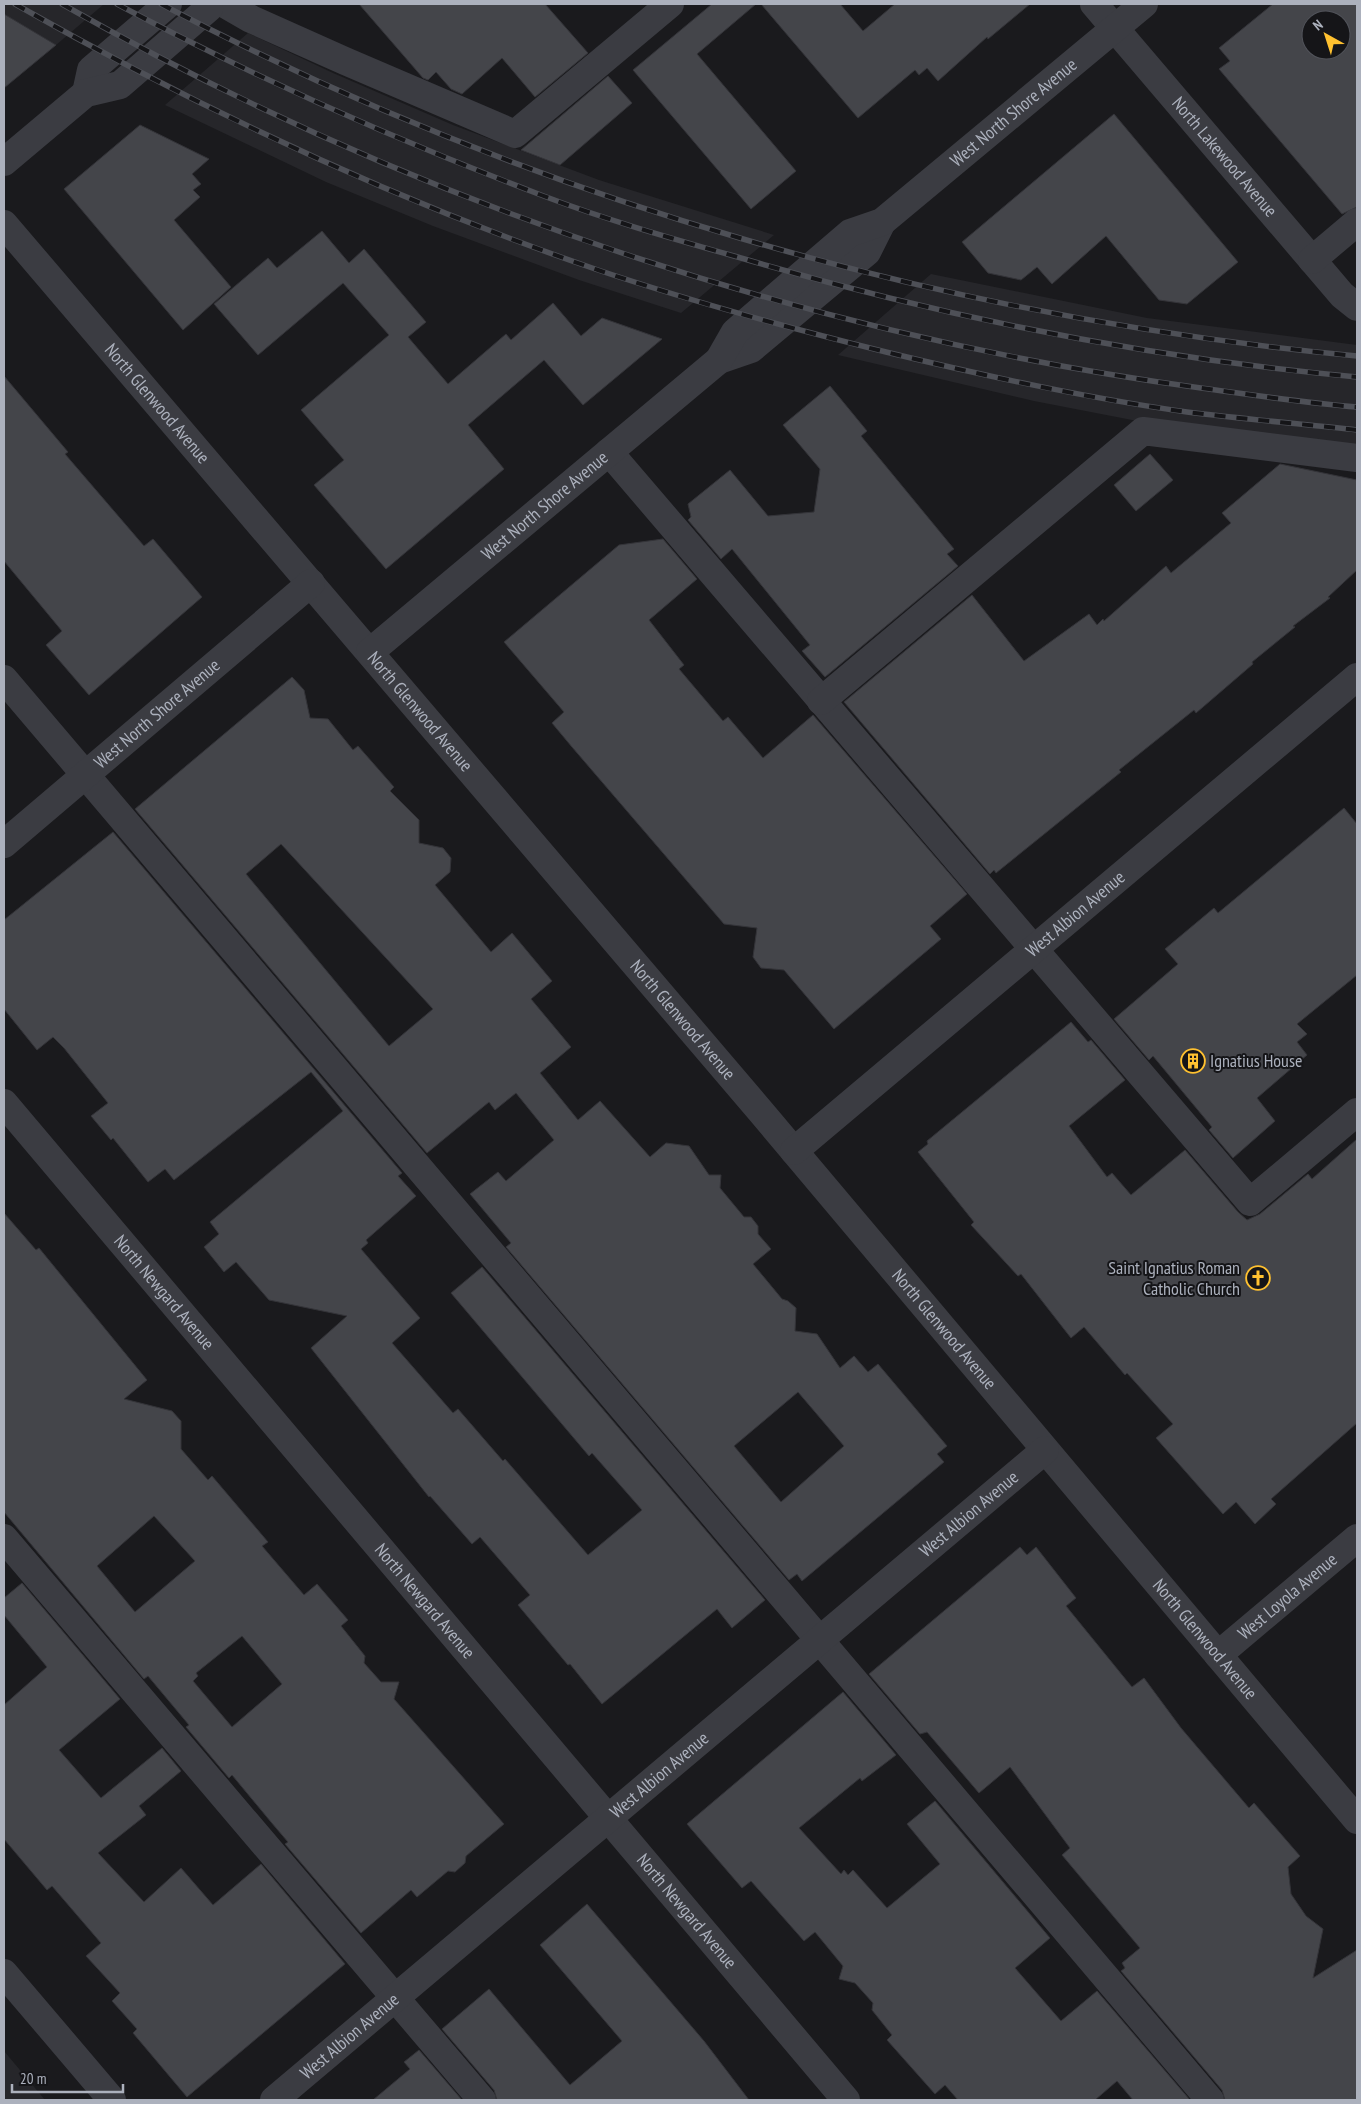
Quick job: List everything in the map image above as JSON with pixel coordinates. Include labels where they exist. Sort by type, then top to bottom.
[{"type":"street","points":[[86,93],[91,70],[168,4]]},
{"type":"street","points":[[4,162],[86,93],[120,85],[209,8],[208,4]]},
{"type":"street","points":[[225,4],[250,19],[515,134],[670,4]]},
{"type":"street","name":"North Lakewood Avenue","points":[[1094,4],[1312,260],[1342,294],[1357,307]]},
{"type":"street","name":"West North Shore Avenue","points":[[370,652],[719,360],[751,349],[860,258],[867,252],[882,222],[1144,4]]},
{"type":"street","points":[[1312,260],[1357,222]]},
{"type":"street","name":"North Glenwood Avenue","points":[[4,224],[794,1151],[1357,1820]]},
{"type":"street","points":[[821,701],[1143,431],[1357,458]]},
{"type":"street","points":[[609,452],[1250,1202],[1357,1113]]},
{"type":"street","name":"West North Shore Avenue","points":[[4,844],[311,583]]},
{"type":"street","name":"West Albion Avenue","points":[[794,1151],[1032,948],[1357,677]]},
{"type":"street","points":[[4,679],[1210,2100]]},
{"type":"street","name":"North Newgard Avenue","points":[[4,1103],[846,2100]]},
{"type":"street","name":"West Albion Avenue","points":[[274,2100],[1045,1450]]},
{"type":"street","points":[[4,1538],[482,2100]]},
{"type":"street","name":"West Loyola Avenue","points":[[1218,1655],[1357,1538]]},
{"type":"street","points":[[4,1973],[112,2100]]},
{"type":"shaded area","points":[[4,4],[104,4],[56,45],[4,14]]},
{"type":"shaded area","points":[[248,33],[333,73],[453,125],[599,180],[774,235],[681,313],[579,280],[433,226],[326,182],[165,105]]},
{"type":"shaded area","points":[[931,274],[1147,318],[1357,345],[1357,446],[1158,425],[1034,401],[838,355]]},
{"type":"shaded area","points":[[4,2051],[45,2100],[4,2100]]},
{"type":"building","points":[[359,4],[545,4],[588,53],[535,97],[502,58],[462,94],[451,89],[436,72],[428,80],[423,78]]},
{"type":"building","points":[[712,4],[756,4],[697,54],[796,171],[751,209],[633,70]]},
{"type":"building","points":[[761,4],[840,4],[863,31],[895,4],[1030,4],[988,39],[987,37],[938,81],[927,68],[919,75],[915,70],[858,118]]},
{"type":"building","points":[[1273,4],[1357,4],[1357,207],[1342,214],[1219,69],[1230,61],[1219,48]]},
{"type":"building","points":[[4,14],[56,45],[4,88]]},
{"type":"building","points":[[608,76],[632,103],[560,165],[521,150]]},
{"type":"building","points":[[1114,114],[1238,262],[1187,304],[1159,300],[1106,236],[1052,284],[1037,267],[1021,280],[988,273],[962,242]]},
{"type":"building","points":[[140,125],[209,159],[192,174],[201,184],[193,190],[200,197],[174,220],[231,287],[183,330],[64,189]]},
{"type":"building","points":[[322,231],[349,263],[364,249],[426,322],[408,337],[448,384],[506,334],[511,340],[553,303],[581,336],[602,318],[662,339],[583,405],[544,360],[468,425],[504,469],[386,569],[314,485],[344,460],[301,410],[389,335],[343,283],[258,355],[214,304],[268,258],[277,268]]},
{"type":"building","points":[[4,376],[68,452],[65,454],[144,546],[153,539],[202,597],[89,695],[46,645],[62,631],[4,561]]},
{"type":"building","points":[[830,386],[867,431],[861,436],[954,549],[947,554],[958,566],[825,677],[802,651],[810,645],[732,549],[721,559],[688,520],[691,517],[688,504],[730,470],[768,516],[814,512],[820,469],[783,425]]},
{"type":"building","points":[[1150,454],[1173,480],[1136,511],[1114,485]]},
{"type":"building","points":[[1280,464],[1357,480],[1357,570],[1328,597],[1330,598],[1293,626],[1295,627],[1252,662],[1253,664],[1196,713],[1194,710],[996,873],[994,870],[990,874],[844,702],[972,595],[1024,661],[1089,614],[1097,625],[1103,619],[1104,621],[1166,566],[1171,573],[1231,523],[1222,513]]},
{"type":"building","points":[[663,539],[697,579],[649,620],[684,665],[679,669],[723,721],[728,717],[763,758],[813,715],[967,894],[930,926],[941,939],[834,1029],[784,970],[761,968],[753,957],[757,928],[724,924],[572,747],[552,723],[564,712],[504,642],[619,545]]},
{"type":"building","points":[[292,677],[304,690],[310,718],[328,719],[353,750],[358,746],[394,787],[390,791],[419,820],[419,843],[443,848],[451,858],[450,872],[435,885],[491,952],[512,933],[552,981],[531,999],[571,1047],[540,1073],[578,1120],[600,1101],[650,1157],[666,1143],[689,1146],[709,1175],[721,1175],[720,1188],[744,1217],[751,1217],[758,1226],[758,1234],[771,1249],[753,1264],[782,1299],[788,1301],[796,1308],[795,1331],[817,1334],[840,1368],[854,1356],[868,1372],[878,1364],[947,1446],[937,1454],[944,1462],[802,1581],[797,1574],[789,1580],[506,1247],[511,1243],[470,1194],[498,1172],[506,1181],[554,1140],[516,1093],[495,1110],[489,1102],[427,1153],[135,809]],"holes":[[[281,844],[433,1009],[389,1046],[246,874]],[[798,1392],[844,1446],[781,1502],[734,1446]]]},
{"type":"building","points":[[1344,808],[1357,824],[1357,975],[1297,1024],[1307,1034],[1297,1042],[1307,1055],[1257,1098],[1275,1121],[1233,1158],[1209,1130],[1212,1127],[1153,1056],[1149,1060],[1114,1019],[1178,964],[1165,949],[1214,908],[1218,913]]},
{"type":"building","points":[[113,832],[402,1173],[398,1176],[416,1196],[366,1240],[368,1243],[361,1249],[420,1318],[392,1343],[453,1413],[458,1409],[503,1461],[505,1459],[588,1555],[642,1510],[592,1453],[589,1456],[451,1293],[482,1267],[765,1600],[732,1628],[717,1609],[602,1704],[518,1605],[530,1595],[480,1537],[472,1544],[429,1497],[311,1348],[347,1316],[269,1300],[236,1262],[224,1272],[204,1247],[219,1234],[210,1222],[343,1111],[311,1072],[174,1180],[165,1169],[148,1182],[113,1138],[111,1140],[91,1116],[108,1103],[64,1048],[53,1037],[37,1050],[4,1009],[4,920]]},
{"type":"building","points":[[1071,1022],[1088,1042],[1091,1040],[1125,1080],[1069,1126],[1107,1177],[1112,1173],[1131,1195],[1185,1150],[1247,1220],[1260,1214],[1308,1174],[1312,1179],[1357,1139],[1357,1423],[1271,1499],[1276,1504],[1255,1524],[1236,1502],[1223,1514],[1156,1438],[1173,1424],[1127,1373],[1125,1375],[1084,1327],[1071,1338],[1021,1274],[1018,1276],[971,1225],[974,1222],[918,1152],[928,1144],[927,1141]]},
{"type":"building","points":[[4,1213],[36,1250],[39,1248],[147,1380],[124,1399],[172,1411],[181,1421],[181,1449],[208,1480],[212,1476],[268,1542],[262,1546],[304,1595],[317,1584],[348,1620],[341,1626],[365,1656],[364,1663],[381,1682],[399,1682],[394,1699],[504,1824],[466,1856],[465,1863],[455,1872],[448,1871],[417,1897],[411,1890],[361,1933],[285,1844],[288,1842],[232,1775],[229,1778],[186,1727],[189,1725],[148,1676],[144,1679],[4,1512]],"holes":[[[154,1516],[195,1561],[135,1612],[97,1566]],[[242,1636],[282,1684],[232,1727],[193,1681],[198,1676],[196,1673]]]},
{"type":"building","points":[[1020,1547],[1027,1555],[1036,1547],[1076,1598],[1066,1606],[1132,1687],[1144,1678],[1181,1728],[1249,1808],[1254,1803],[1300,1856],[1288,1867],[1291,1894],[1306,1916],[1323,1929],[1313,1978],[1357,1950],[1357,2100],[1225,2100],[1222,2090],[1121,1971],[1125,1968],[1122,1963],[1140,1948],[1062,1855],[1070,1848],[1010,1767],[979,1793],[927,1732],[920,1734],[869,1674]]},
{"type":"building","points":[[22,1583],[120,1699],[59,1750],[101,1798],[162,1748],[181,1771],[139,1806],[146,1815],[98,1853],[144,1902],[181,1868],[213,1905],[261,1864],[345,1964],[187,2097],[133,2033],[137,2029],[112,2001],[120,1993],[86,1956],[101,1943],[52,1886],[47,1890],[4,1839],[4,1705],[47,1667],[4,1615],[4,1598]]},
{"type":"building","points":[[843,1692],[896,1755],[862,1781],[860,1778],[799,1828],[841,1874],[844,1870],[848,1875],[853,1870],[887,1908],[940,1864],[907,1824],[935,1801],[1050,1938],[1015,1968],[1061,2021],[1097,1991],[1190,2100],[1133,2100],[1117,2081],[1095,2100],[958,2100],[945,2085],[935,2094],[887,2040],[892,2035],[872,2010],[873,2003],[855,1983],[839,1979],[843,1966],[815,1932],[804,1941],[751,1881],[742,1888],[687,1824]]},
{"type":"building","points":[[587,1904],[704,2041],[749,2100],[497,2100],[494,2090],[442,2029],[489,1989],[570,2085],[622,2041],[540,1945]]},
{"type":"building","points":[[419,2050],[462,2100],[373,2100],[410,2069],[404,2062]]},
{"type":"railway","points":[[15,4],[157,81],[301,151],[448,214],[634,282],[813,334],[1036,386],[1187,412],[1357,430]]},
{"type":"railway","points":[[62,4],[194,75],[330,140],[470,198],[613,250],[758,295],[905,333],[1053,364],[1201,388],[1357,407]]},
{"type":"railway","points":[[117,4],[221,57],[379,130],[541,195],[640,229],[817,279],[970,317],[1124,347],[1201,359],[1357,377]]},
{"type":"railway","points":[[161,4],[301,74],[445,136],[592,191],[741,238],[893,279],[1047,312],[1201,338],[1357,356]]},
{"type":"place","name":"Ignatius House","points":[[1193,1061]]},
{"type":"place","name":"Saint Ignatius Roman Catholic Church","points":[[1258,1278]]}]
